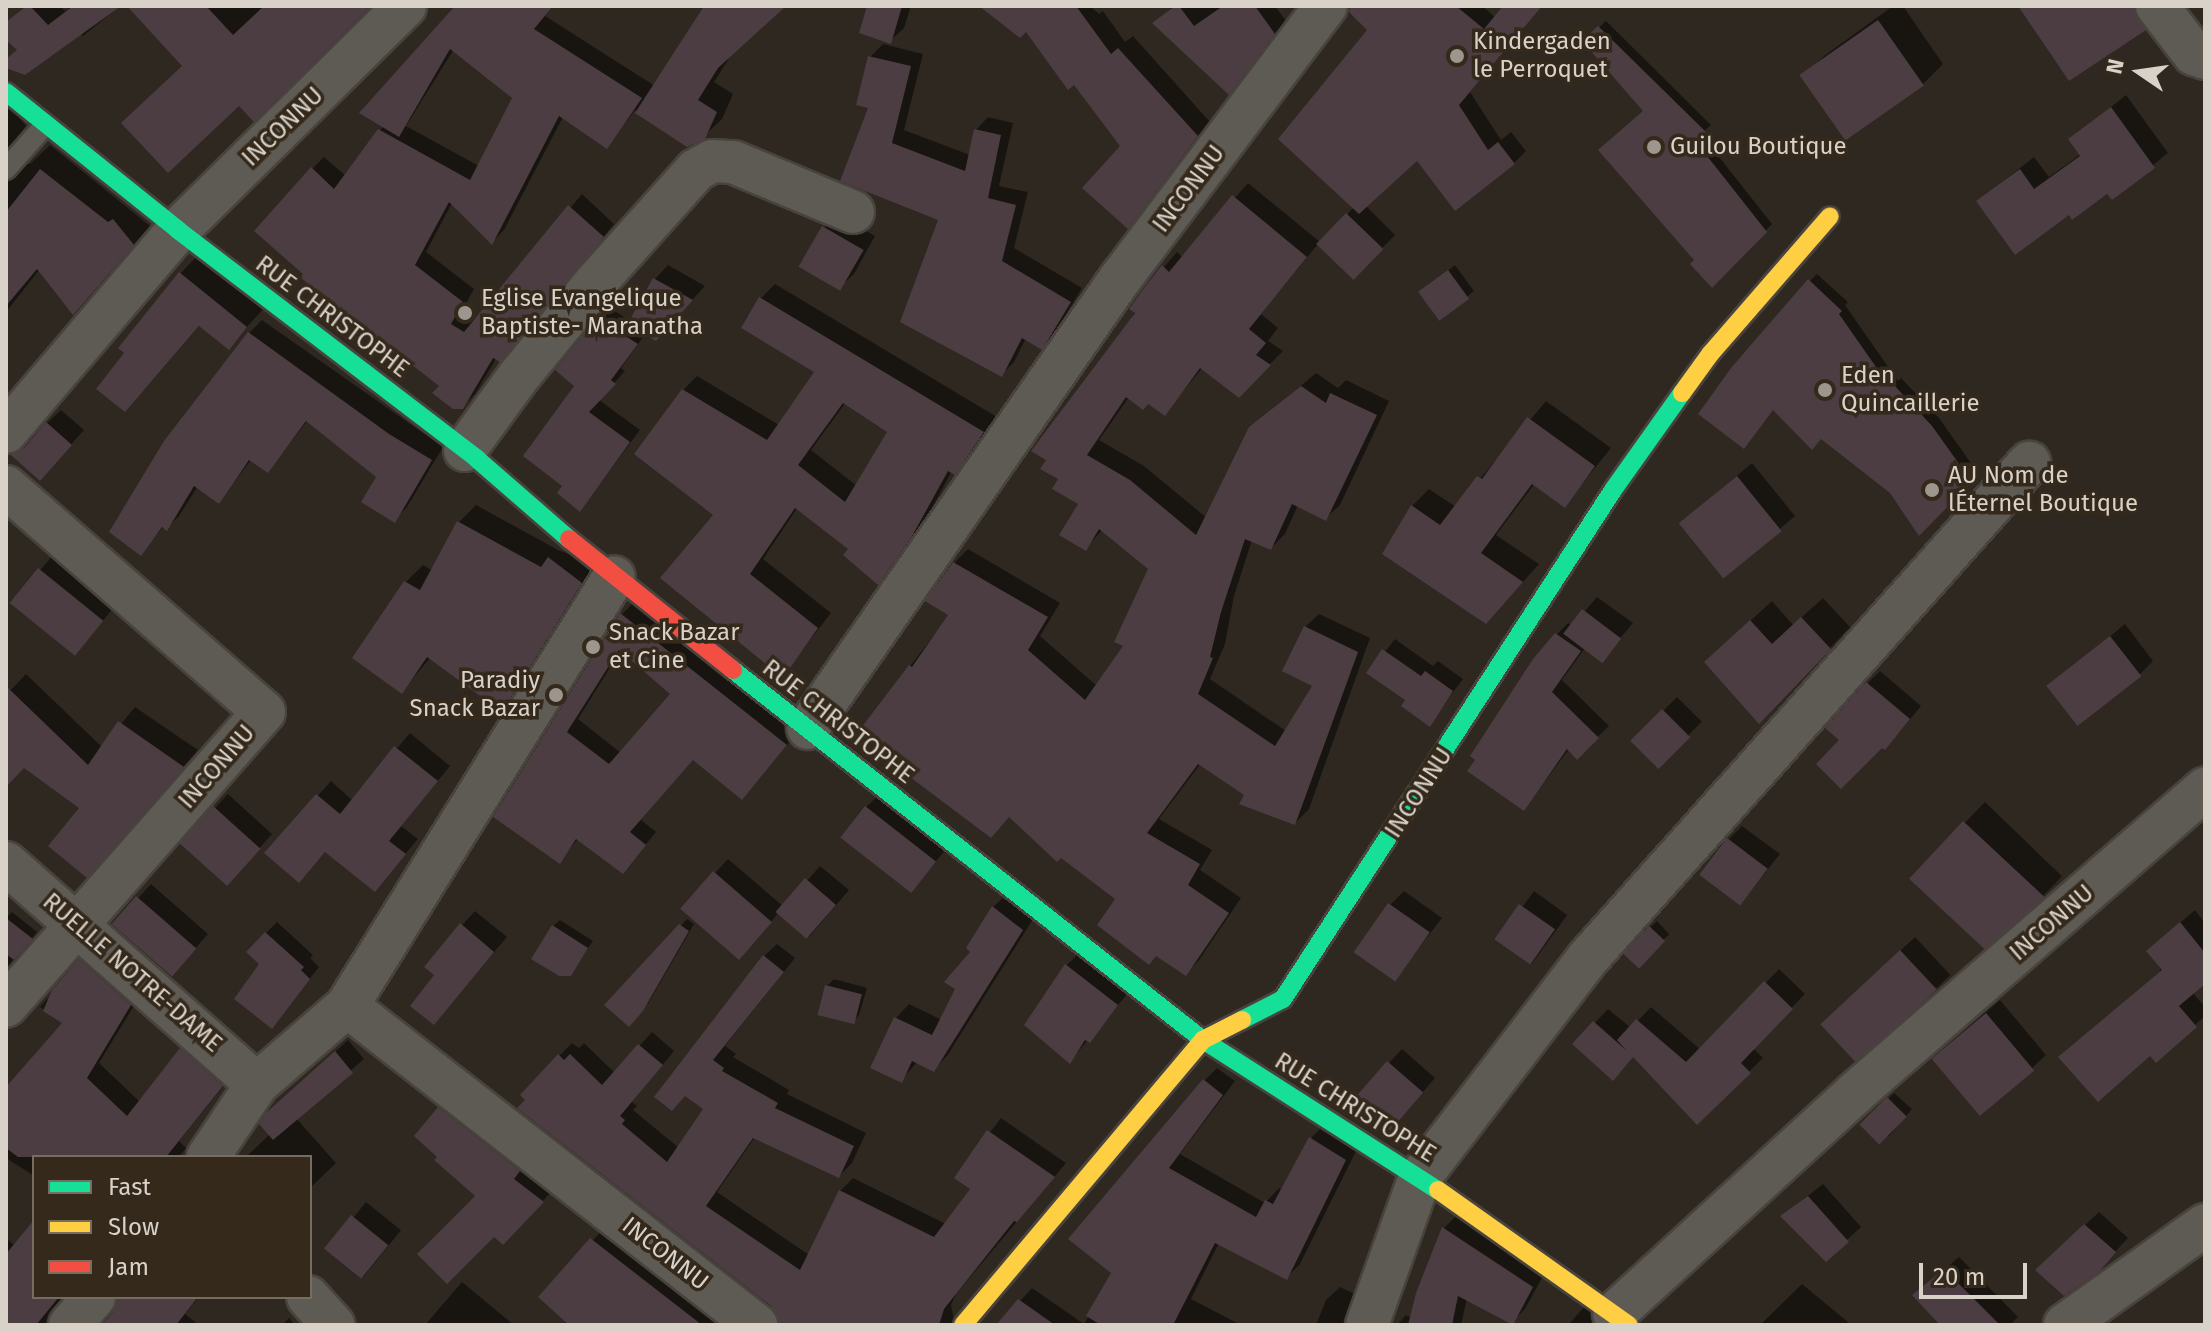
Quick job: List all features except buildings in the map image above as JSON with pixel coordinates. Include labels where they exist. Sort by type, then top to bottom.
[{"type":"street","name":"INCONNU","points":[[6,432],[178,230],[405,6]]},
{"type":"street","name":"INCONNU","points":[[808,728],[1120,279],[1326,6]]},
{"type":"street","points":[[2157,6],[2194,54],[2205,58]]},
{"type":"street","name":"RUE CHRISTOPHE","points":[[6,92],[178,230],[465,450],[614,577],[1203,1040],[1420,1177],[1622,1320]]},
{"type":"street","points":[[465,450],[519,376],[596,282],[696,170],[712,161],[733,162],[853,212]]},
{"type":"street","name":"INCONNU","points":[[963,1325],[1203,1040],[1283,999],[1613,490],[1711,353],[1830,216]]},
{"type":"street","points":[[1367,1325],[1420,1177],[1589,957],[2029,463]]},
{"type":"street","name":"INCONNU","points":[[6,487],[264,712],[6,1006]]},
{"type":"street","points":[[209,1155],[257,1084],[347,1006],[614,577]]},
{"type":"street","name":"INCONNU","points":[[1622,1320],[1855,1093],[2205,789]]},
{"type":"street","name":"RUELLE NOTRE-DAME","points":[[6,863],[257,1084]]},
{"type":"street","name":"INCONNU","points":[[347,1006],[756,1325]]},
{"type":"street","points":[[2065,1325],[2205,1225]]},
{"type":"street","points":[[70,1325],[92,1299]]},
{"type":"street","points":[[310,1299],[333,1325]]},
{"type":"lane","points":[[6,169],[45,125]]},
{"type":"traffic: fast","points":[[6,92],[178,230],[477,459],[569,539]]},
{"type":"traffic: fast","points":[[1242,1020],[1283,999],[1613,490],[1682,393]]},
{"type":"traffic: fast","points":[[733,670],[1203,1040],[1438,1190]]},
{"type":"traffic: slow","points":[[1682,393],[1711,353],[1830,216]]},
{"type":"traffic: slow","points":[[963,1325],[1203,1040],[1242,1020]]},
{"type":"traffic: slow","points":[[1438,1190],[1629,1325]]},
{"type":"traffic: jam","points":[[569,539],[733,670]]},
{"type":"place","name":"Kindergaden le Perroquet","points":[[1457,56]]},
{"type":"place","name":"Guilou Boutique","points":[[1654,147]]},
{"type":"place","name":"Eglise Evangelique Baptiste- Maranatha","points":[[465,313]]},
{"type":"place","name":"Eden Quincaillerie","points":[[1825,390]]},
{"type":"place","name":"AU Nom de lÉternel Boutique","points":[[1932,490]]},
{"type":"place","name":"Snack Bazar et Cine","points":[[593,647]]},
{"type":"place","name":"Paradiy Snack Bazar","points":[[556,695]]}]
